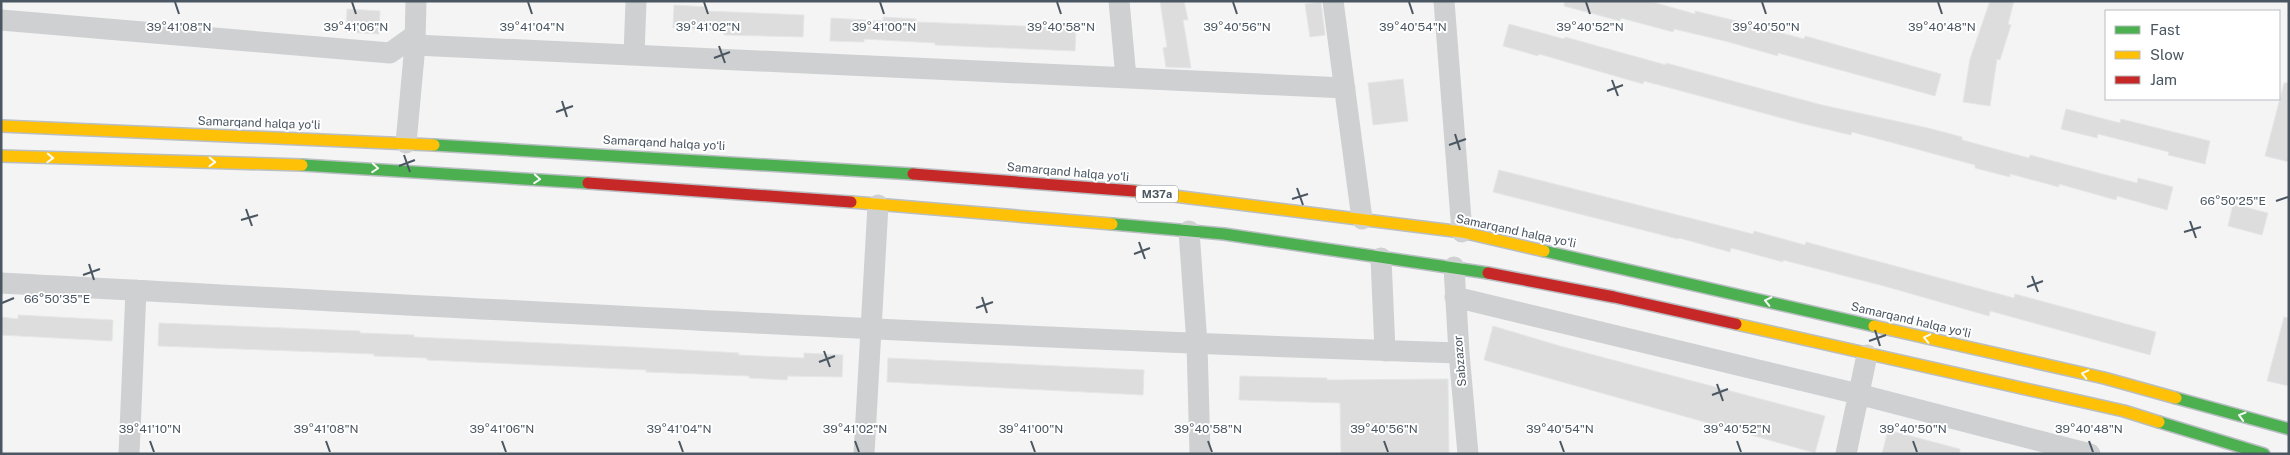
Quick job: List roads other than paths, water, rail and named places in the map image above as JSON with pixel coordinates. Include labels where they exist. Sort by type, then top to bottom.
[{"type":"highway","name":"Samarqand halqa yoʻli","points":[[1,126],[406,143],[843,168],[1122,190],[1462,232],[2104,378],[2289,429]]},
{"type":"highway","points":[[1,156],[340,166],[878,205],[1224,234],[1454,267],[1614,297],[2124,411],[2264,454]]},
{"type":"highway","points":[[1224,234],[1230,202]]},
{"type":"street","points":[[406,143],[415,40],[416,1]]},
{"type":"street","points":[[634,55],[636,1]]},
{"type":"street","points":[[1119,1],[1126,78]]},
{"type":"street","points":[[1334,1],[1362,220]]},
{"type":"street","points":[[1444,1],[1462,232]]},
{"type":"street","points":[[1,20],[390,53],[415,40],[634,55],[1345,88]]},
{"type":"street","points":[[864,454],[878,205]]},
{"type":"street","points":[[1189,231],[1197,344],[1200,454]]},
{"type":"street","points":[[1381,258],[1385,351]]},
{"type":"street","name":"Sabzazor","points":[[1454,267],[1458,353],[1468,454]]},
{"type":"street","points":[[1,283],[870,329],[1197,344],[1458,353]]},
{"type":"street","points":[[129,454],[136,290]]},
{"type":"street","points":[[1455,298],[1858,394],[2090,454]]},
{"type":"street","points":[[1846,454],[1867,355]]}]
